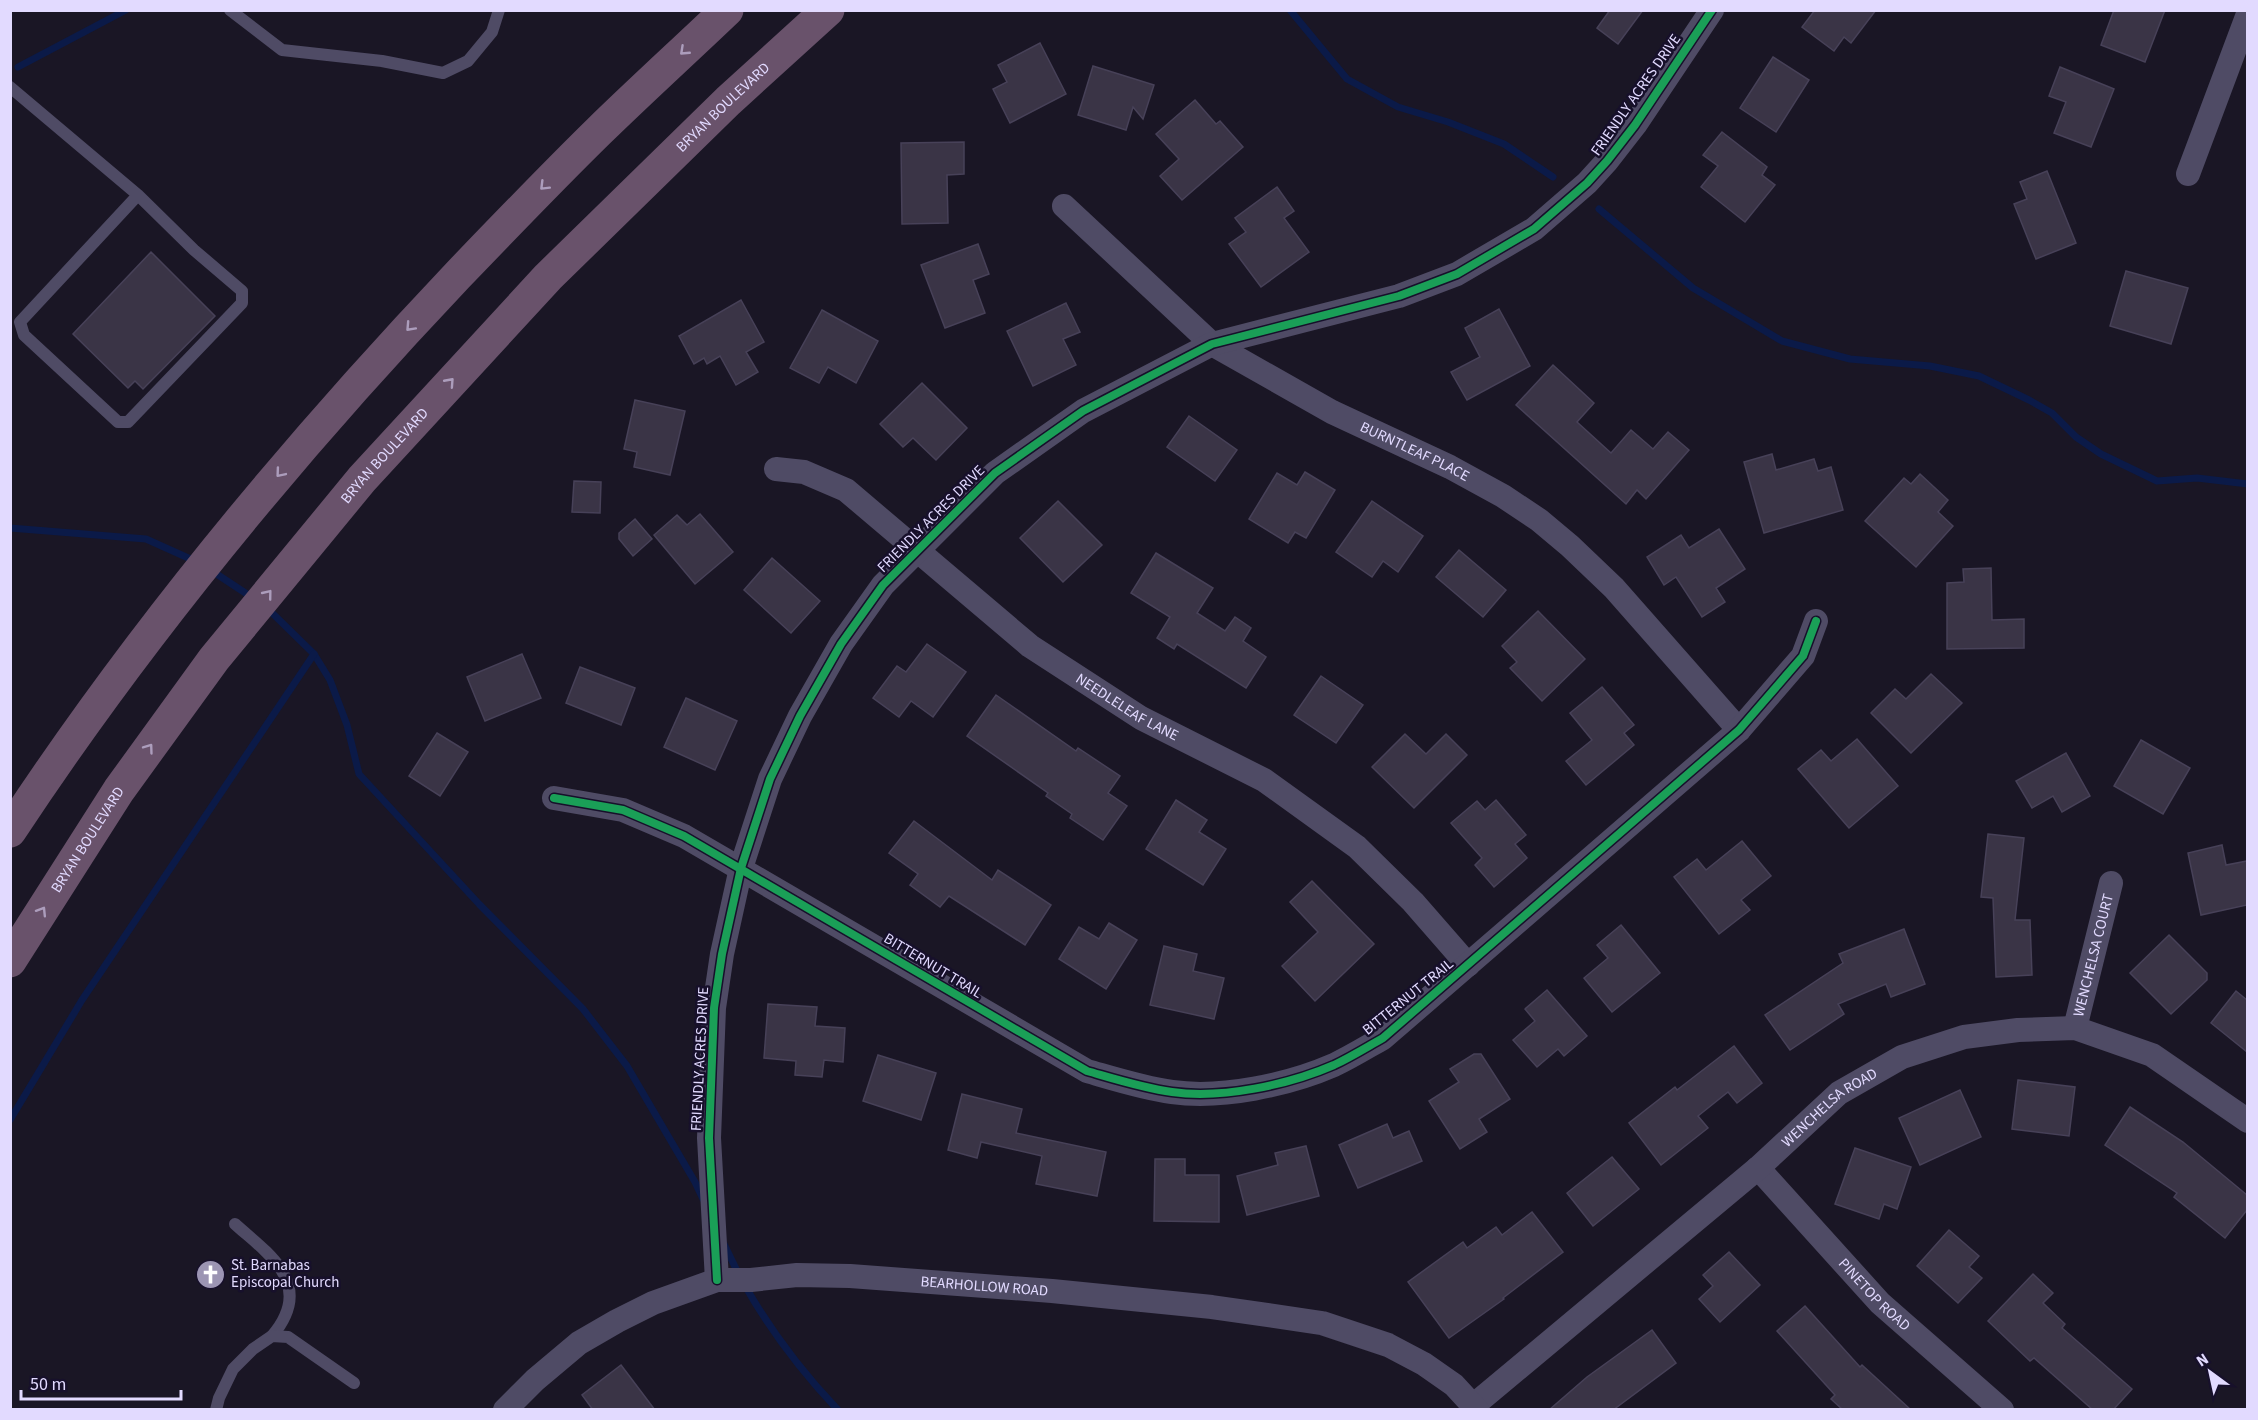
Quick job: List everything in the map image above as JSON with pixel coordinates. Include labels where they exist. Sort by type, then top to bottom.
[{"type":"highway","points":[[10,831],[116,677],[245,515],[351,390],[582,148],[727,10]]},
{"type":"highway","name":"BRYAN BOULEVARD","points":[[10,961],[119,790],[214,659],[362,479],[474,355],[565,260],[712,117],[828,10]]},
{"type":"street","name":"FRIENDLY ACRES DRIVE","points":[[717,1280],[709,1138],[714,1008],[722,954],[741,868],[770,779],[800,716],[841,644],[883,585],[995,473],[1083,411],[1212,344],[1399,296],[1457,274],[1534,229],[1587,183],[1607,161],[1635,125],[1712,10]]},
{"type":"street","points":[[2188,174],[2247,14]]},
{"type":"street","name":"BURNTLEAF PLACE","points":[[1064,206],[1212,344],[1332,412],[1459,471],[1539,520],[1614,588],[1739,730]]},
{"type":"street","name":"NEEDLELEAF LANE","points":[[776,469],[804,472],[846,490],[1030,646],[1141,718],[1264,780],[1357,847],[1413,902],[1468,965]]},
{"type":"street","name":"BITTERNUT TRAIL","points":[[554,798],[622,810],[684,836],[1087,1071],[1132,1084],[1173,1092],[1208,1094],[1293,1080],[1335,1064],[1383,1038],[1739,730],[1803,656],[1816,621]]},
{"type":"street","name":"WENCHELSA COURT","points":[[2075,1028],[2111,883]]},
{"type":"street","name":"WENCHELSA ROAD","points":[[1475,1407],[1758,1168],[1839,1093],[1902,1056],[1964,1037],[2018,1030],[2075,1028],[2152,1054],[2247,1121]]},
{"type":"street","name":"PINETOP ROAD","points":[[1758,1168],[1880,1303],[2002,1410]]},
{"type":"street","name":"BEARHOLLOW ROAD","points":[[506,1410],[535,1380],[579,1344],[653,1303],[717,1280],[751,1281],[797,1275],[850,1276],[1075,1293],[1212,1307],[1322,1323],[1388,1345],[1424,1364],[1454,1385],[1475,1407]]},
{"type":"lane","points":[[230,10],[282,50],[382,61],[443,73],[468,61],[492,32],[499,10]]},
{"type":"lane","points":[[10,87],[138,195],[194,250],[242,291],[242,303],[128,422],[118,422],[24,335],[21,322],[138,195]]},
{"type":"lane","points":[[216,1410],[219,1398],[233,1369],[253,1349],[272,1336],[286,1314],[290,1293],[288,1277],[278,1264],[235,1224]]},
{"type":"lane","points":[[272,1336],[288,1337],[354,1383]]},
{"type":"building","points":[[1610,10],[1643,10],[1618,44],[1597,28]]},
{"type":"building","points":[[1815,10],[1876,10],[1851,43],[1844,37],[1834,51],[1802,27]]},
{"type":"building","points":[[2114,10],[2165,10],[2145,62],[2101,45]]},
{"type":"building","points":[[1040,43],[1066,94],[1010,123],[993,89],[1007,82],[998,65]]},
{"type":"building","points":[[1773,57],[1809,80],[1776,132],[1740,108]]},
{"type":"building","points":[[1093,66],[1154,85],[1143,119],[1133,107],[1126,130],[1078,115]]},
{"type":"building","points":[[2060,67],[2114,89],[2091,147],[2054,133],[2066,102],[2049,96]]},
{"type":"building","points":[[1195,100],[1216,124],[1220,121],[1243,147],[1182,200],[1160,176],[1179,159],[1156,134]]},
{"type":"building","points":[[1722,132],[1767,167],[1762,175],[1775,185],[1745,222],[1701,187],[1718,166],[1703,155]]},
{"type":"building","points":[[964,142],[964,174],[947,175],[948,223],[902,224],[901,143]]},
{"type":"building","points":[[2047,171],[2076,243],[2036,259],[2014,204],[2027,199],[2020,182]]},
{"type":"building","points":[[1277,187],[1294,211],[1284,218],[1309,252],[1261,287],[1229,244],[1246,232],[1235,218]]},
{"type":"building","points":[[978,244],[989,274],[973,280],[985,313],[945,328],[921,265]]},
{"type":"building","points":[[151,252],[215,316],[143,389],[135,381],[128,388],[73,334]]},
{"type":"building","points":[[2126,271],[2188,288],[2171,344],[2110,326]]},
{"type":"building","points":[[741,300],[764,342],[746,352],[758,372],[736,385],[720,356],[707,364],[704,358],[694,364],[679,336]]},
{"type":"building","points":[[1066,303],[1080,332],[1063,339],[1076,365],[1033,386],[1007,331]]},
{"type":"building","points":[[1499,309],[1530,366],[1467,400],[1451,372],[1480,357],[1465,328]]},
{"type":"building","points":[[822,310],[878,341],[856,383],[828,367],[819,383],[790,368]]},
{"type":"building","points":[[1553,365],[1594,403],[1577,422],[1611,453],[1631,430],[1653,449],[1668,432],[1689,450],[1646,499],[1637,490],[1626,504],[1516,405]]},
{"type":"building","points":[[922,383],[967,428],[936,460],[913,438],[903,447],[880,424]]},
{"type":"building","points":[[635,400],[685,411],[670,475],[634,467],[637,452],[624,449]]},
{"type":"building","points":[[1189,416],[1237,450],[1215,481],[1167,447]]},
{"type":"building","points":[[1772,454],[1776,470],[1814,459],[1818,471],[1831,467],[1843,510],[1764,533],[1744,462]]},
{"type":"building","points":[[1305,472],[1335,490],[1306,538],[1295,532],[1288,543],[1249,519],[1277,473],[1297,485]]},
{"type":"building","points":[[1920,474],[1948,500],[1938,512],[1953,526],[1916,567],[1865,521],[1904,478],[1911,484]]},
{"type":"building","points":[[574,481],[601,482],[600,513],[572,512]]},
{"type":"building","points":[[1058,501],[1102,545],[1063,582],[1020,538]]},
{"type":"building","points":[[1372,501],[1423,536],[1398,572],[1383,561],[1372,577],[1336,552]]},
{"type":"building","points":[[700,514],[733,552],[695,584],[654,535],[677,515],[687,525]]},
{"type":"building","points":[[635,519],[652,539],[633,556],[619,539],[619,533]]},
{"type":"building","points":[[1719,529],[1745,569],[1716,588],[1725,602],[1702,617],[1676,577],[1664,585],[1647,557],[1681,535],[1689,548]]},
{"type":"building","points":[[1459,550],[1506,590],[1483,617],[1436,577]]},
{"type":"building","points":[[1156,553],[1213,588],[1197,613],[1225,631],[1235,617],[1251,628],[1243,641],[1266,657],[1246,688],[1177,644],[1174,649],[1157,638],[1170,617],[1131,593]]},
{"type":"building","points":[[772,558],[820,601],[791,633],[744,590]]},
{"type":"building","points":[[1991,568],[1992,620],[2024,619],[2024,648],[1947,649],[1947,583],[1964,582],[1963,569]]},
{"type":"building","points":[[1538,611],[1585,659],[1542,701],[1510,668],[1517,662],[1502,646]]},
{"type":"building","points":[[927,644],[966,672],[933,717],[911,701],[899,717],[873,698],[897,666],[906,672]]},
{"type":"building","points":[[522,654],[541,698],[485,721],[467,677]]},
{"type":"building","points":[[580,667],[635,688],[621,725],[566,703]]},
{"type":"building","points":[[1931,674],[1962,703],[1911,753],[1871,713],[1895,689],[1906,699]]},
{"type":"building","points":[[1321,676],[1363,705],[1336,743],[1294,715]]},
{"type":"building","points":[[1602,687],[1634,725],[1624,733],[1634,745],[1586,785],[1566,761],[1592,740],[1570,713]]},
{"type":"building","points":[[996,695],[1076,751],[1078,748],[1120,776],[1108,793],[1127,806],[1103,840],[1070,818],[1072,814],[1046,796],[1048,793],[967,736]]},
{"type":"building","points":[[686,698],[737,721],[715,770],[664,747]]},
{"type":"building","points":[[437,733],[468,752],[440,796],[409,776]]},
{"type":"building","points":[[1405,734],[1426,754],[1446,734],[1467,755],[1414,808],[1372,767]]},
{"type":"building","points":[[1857,739],[1898,786],[1849,828],[1798,769],[1821,750],[1831,761]]},
{"type":"building","points":[[2141,740],[2190,768],[2163,814],[2114,786]]},
{"type":"building","points":[[2066,753],[2090,796],[2062,812],[2053,796],[2032,808],[2016,781]]},
{"type":"building","points":[[1176,800],[1207,820],[1199,832],[1226,849],[1203,885],[1146,849]]},
{"type":"building","points":[[1496,800],[1526,835],[1515,844],[1527,858],[1494,887],[1475,865],[1482,858],[1451,823],[1477,801],[1485,810]]},
{"type":"building","points":[[914,821],[992,880],[998,870],[1051,905],[1025,945],[949,896],[940,907],[910,885],[918,874],[889,853]]},
{"type":"building","points":[[1988,834],[2024,838],[2015,920],[2030,920],[2032,975],[1996,977],[1993,898],[1981,897]]},
{"type":"building","points":[[1742,841],[1771,876],[1741,900],[1750,910],[1719,934],[1674,877],[1697,859],[1706,870]]},
{"type":"building","points":[[2222,845],[2226,865],[2247,861],[2247,905],[2201,915],[2188,853]]},
{"type":"building","points":[[1312,881],[1374,944],[1315,1001],[1282,966],[1318,932],[1290,902]]},
{"type":"building","points":[[1109,923],[1137,940],[1106,989],[1059,959],[1079,927],[1099,939]]},
{"type":"building","points":[[1621,925],[1660,973],[1612,1012],[1584,978],[1608,958],[1597,945]]},
{"type":"building","points":[[1904,929],[1925,984],[1891,997],[1886,984],[1838,1004],[1844,1014],[1790,1050],[1765,1015],[1843,963],[1839,954]]},
{"type":"building","points":[[2169,935],[2207,973],[2207,980],[2171,1014],[2130,973]]},
{"type":"building","points":[[1164,946],[1197,954],[1193,971],[1224,978],[1214,1019],[1150,1005]]},
{"type":"building","points":[[1547,990],[1587,1036],[1564,1056],[1558,1049],[1537,1067],[1513,1040],[1535,1021],[1525,1009]]},
{"type":"building","points":[[2236,991],[2247,1000],[2247,1052],[2211,1023]]},
{"type":"building","points":[[768,1004],[817,1007],[815,1026],[845,1028],[843,1062],[824,1060],[822,1077],[795,1075],[796,1061],[764,1058]]},
{"type":"building","points":[[1734,1046],[1762,1083],[1737,1103],[1728,1092],[1698,1116],[1708,1128],[1661,1165],[1629,1123],[1675,1087],[1677,1090]]},
{"type":"building","points":[[1474,1054],[1481,1054],[1510,1099],[1479,1119],[1487,1132],[1460,1149],[1429,1101],[1459,1082],[1450,1069]]},
{"type":"building","points":[[878,1055],[936,1073],[921,1120],[863,1101]]},
{"type":"building","points":[[2018,1080],[2075,1087],[2069,1136],[2012,1129]]},
{"type":"building","points":[[1960,1090],[1981,1137],[1920,1165],[1899,1118]]},
{"type":"building","points":[[962,1094],[1022,1109],[1016,1133],[1106,1152],[1097,1196],[1036,1184],[1042,1156],[981,1142],[977,1158],[948,1150]]},
{"type":"building","points":[[2130,1107],[2183,1142],[2247,1195],[2247,1210],[2225,1238],[2174,1197],[2177,1193],[2105,1145]]},
{"type":"building","points":[[1387,1124],[1393,1138],[1409,1131],[1422,1161],[1358,1188],[1339,1145]]},
{"type":"building","points":[[1306,1146],[1319,1196],[1247,1215],[1237,1176],[1278,1165],[1275,1153]]},
{"type":"building","points":[[1855,1148],[1911,1167],[1897,1209],[1884,1204],[1879,1219],[1835,1204]]},
{"type":"building","points":[[1612,1157],[1639,1189],[1593,1226],[1567,1193]]},
{"type":"building","points":[[1155,1159],[1185,1159],[1185,1175],[1219,1175],[1219,1222],[1154,1221]]},
{"type":"building","points":[[1532,1212],[1563,1252],[1504,1299],[1449,1338],[1408,1282],[1463,1242],[1467,1248],[1496,1227],[1502,1235]]},
{"type":"building","points":[[1949,1230],[1979,1256],[1969,1267],[1982,1278],[1958,1303],[1917,1266]]},
{"type":"building","points":[[1729,1252],[1760,1285],[1720,1322],[1699,1299],[1713,1286],[1703,1275]]},
{"type":"building","points":[[2033,1274],[2053,1293],[2043,1303],[2065,1324],[2062,1328],[2132,1389],[2113,1410],[2093,1410],[2034,1358],[2030,1361],[1988,1321]]},
{"type":"building","points":[[1805,1306],[1860,1367],[1862,1365],[1911,1410],[1843,1410],[1831,1399],[1835,1395],[1777,1331]]},
{"type":"building","points":[[1652,1330],[1676,1363],[1613,1410],[1549,1410],[1587,1377]]},
{"type":"building","points":[[621,1365],[655,1410],[593,1410],[582,1395]]},
{"type":"waterway","points":[[18,67],[126,10]]},
{"type":"waterway","points":[[1290,10],[1347,79],[1398,107],[1448,122],[1504,144],[1553,177]]},
{"type":"waterway","points":[[1599,209],[1693,288],[1782,341],[1850,359],[1930,366],[1979,376],[2052,413],[2076,437],[2101,454],[2157,481],[2197,478],[2248,484]]},
{"type":"waterway","points":[[10,528],[146,539],[195,561]]},
{"type":"waterway","points":[[212,571],[253,598]]},
{"type":"waterway","points":[[267,608],[314,654],[330,680],[347,725],[359,774],[479,904],[583,1009],[627,1066],[703,1199]]},
{"type":"waterway","points":[[10,1120],[82,1000],[314,654]]},
{"type":"waterway","points":[[724,1244],[739,1275]]},
{"type":"waterway","points":[[744,1284],[787,1350],[838,1410]]},
{"type":"cycle path","points":[[717,1280],[709,1138],[714,1008],[722,954],[741,868],[770,779],[800,716],[841,644],[883,585],[995,473],[1083,411],[1212,344],[1399,296],[1457,274],[1534,229],[1587,183],[1607,161],[1635,125],[1712,10]]},
{"type":"cycle path","points":[[554,798],[623,810],[684,836],[1087,1071],[1140,1086],[1172,1092],[1191,1094],[1233,1092],[1276,1084],[1316,1072],[1340,1062],[1383,1038],[1739,730],[1803,656],[1816,621]]},
{"type":"place","name":"St. Barnabas Episcopal Church","points":[[210,1274]]}]
